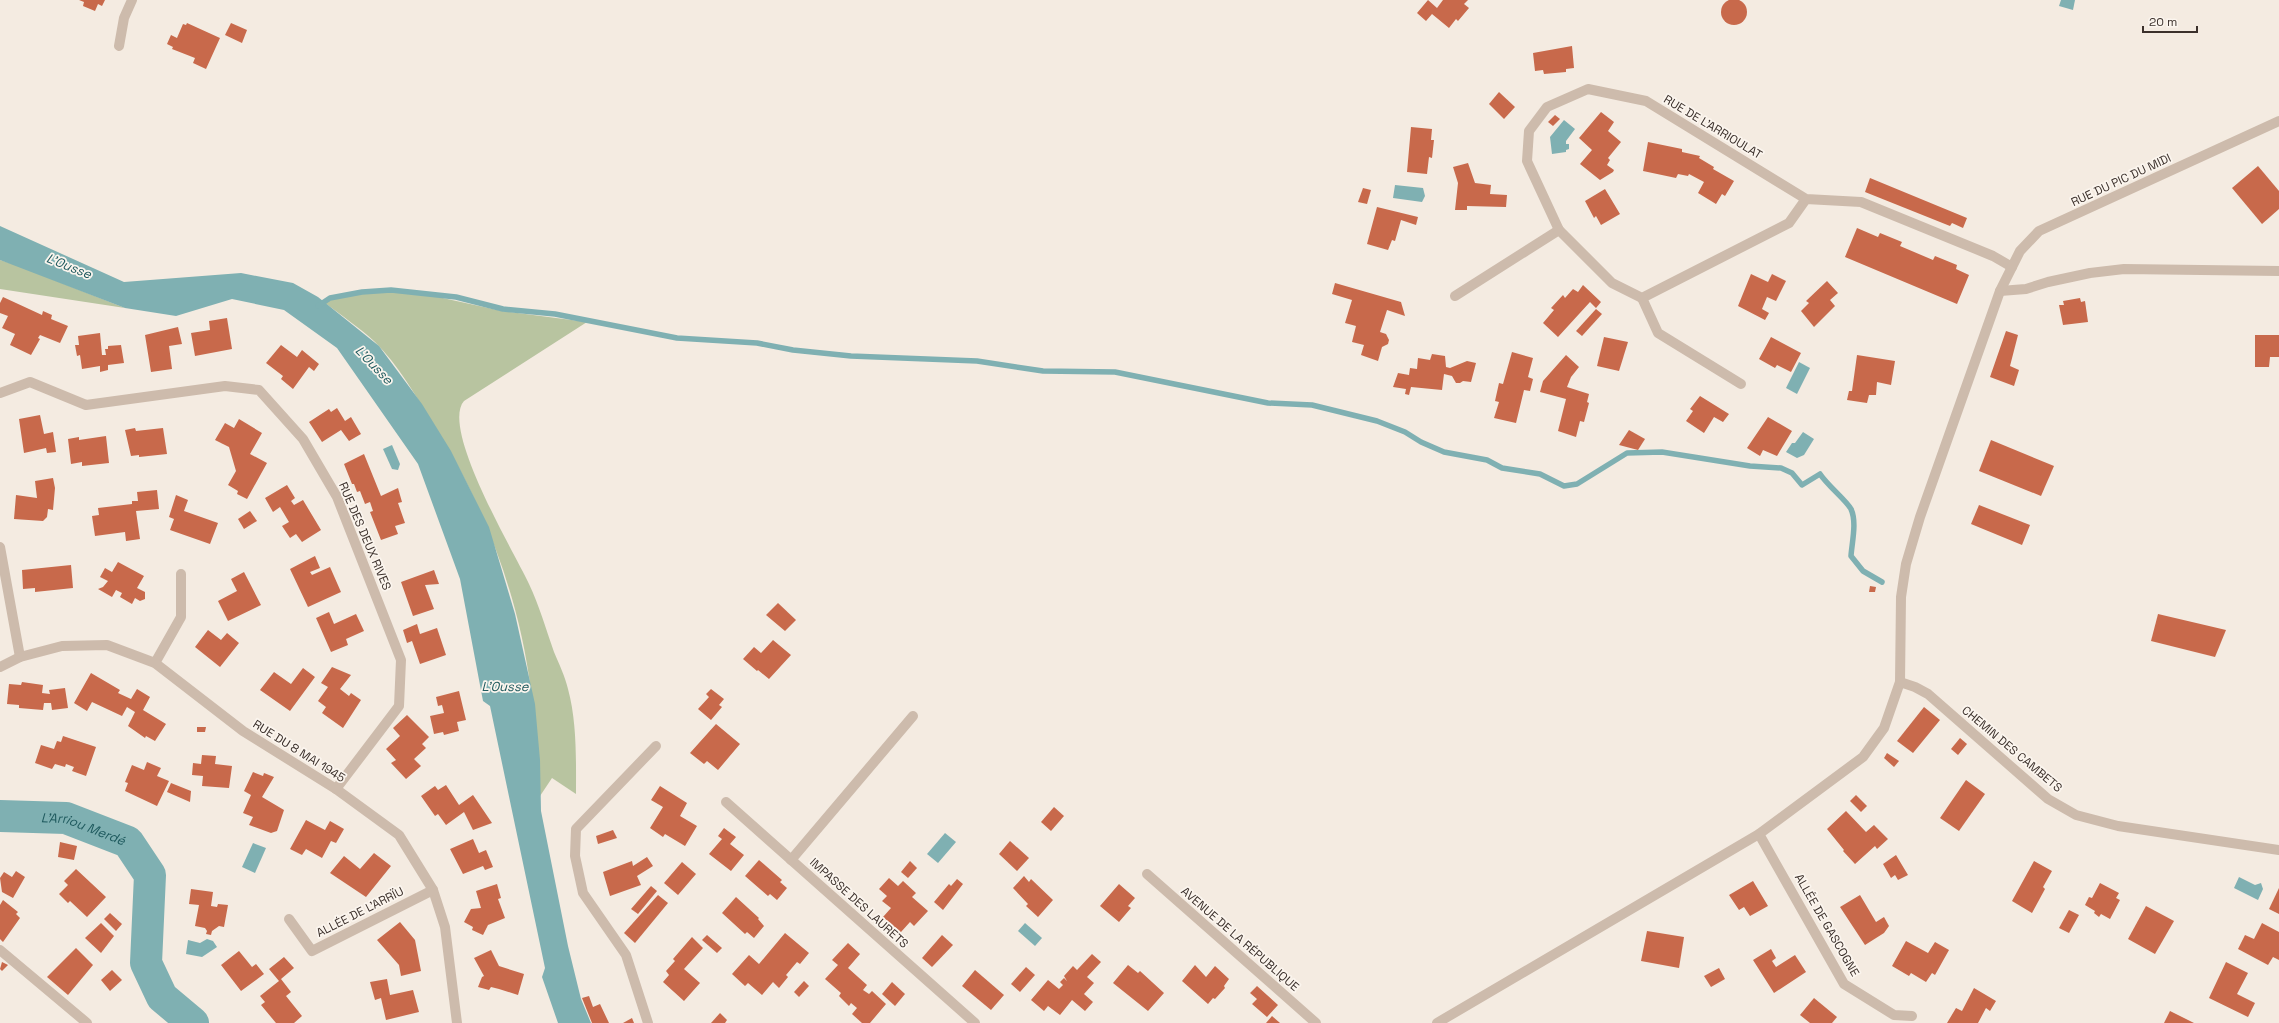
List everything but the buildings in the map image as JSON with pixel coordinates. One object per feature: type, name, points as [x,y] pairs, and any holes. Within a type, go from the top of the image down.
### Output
[{"type":"street","points":[[119,46],[124,18],[132,0]]},
{"type":"street","name":"RUE DE L'ARRIOULAT","points":[[1642,298],[1612,283],[1559,230],[1527,161],[1529,131],[1547,107],[1588,89],[1646,101],[1806,199]]},
{"type":"street","name":"RUE DU PIC DU MIDI","points":[[1437,1023],[1759,834],[1863,757],[1884,728],[1900,682],[1901,597],[1906,564],[1920,517],[2000,291],[2020,251],[2039,231],[2279,121]]},
{"type":"street","points":[[1741,384],[1658,333],[1642,298],[1789,223],[1806,199],[1861,202],[1993,256],[2012,267]]},
{"type":"street","points":[[1455,296],[1559,230]]},
{"type":"street","points":[[2000,291],[2026,289],[2048,282],[2090,273],[2124,269],[2279,271]]},
{"type":"street","name":"RUE DES DEUX RIVES","points":[[0,393],[30,382],[86,406],[225,386],[259,390],[303,439],[337,497],[401,660],[399,706],[336,789]]},
{"type":"street","points":[[0,547],[20,657]]},
{"type":"street","points":[[154,663],[181,617],[181,574]]},
{"type":"street","name":"RUE DU 8 MAI 1945","points":[[0,666],[20,657],[62,646],[106,644],[154,663],[243,731],[336,789],[399,835],[433,890],[445,927],[457,1023]]},
{"type":"street","name":"CHEMIN DES CAMBETS","points":[[1900,682],[1915,686],[1928,694],[2048,799],[2076,815],[2118,826],[2279,850]]},
{"type":"street","points":[[791,860],[913,716]]},
{"type":"street","points":[[648,1023],[626,955],[583,893],[575,856],[576,829],[656,746]]},
{"type":"street","name":"IMPASSE DES LAURETS","points":[[726,802],[975,1023]]},
{"type":"street","name":"ALLÉE DE GASCOGNE","points":[[1759,834],[1844,984],[1894,1015],[1912,1016]]},
{"type":"street","name":"AVENUE DE LA RÉPUBLIQUE","points":[[1147,874],[1316,1023]]},
{"type":"street","name":"ALLÉE DE L'ARRÏU","points":[[290,919],[312,951],[433,890]]},
{"type":"street","points":[[0,950],[87,1023]]},
{"type":"green space","points":[[0,260],[16,265],[125,308],[0,289]]},
{"type":"green space","points":[[388,292],[429,295],[502,311],[587,322],[464,401],[459,415],[462,436],[470,462],[482,491],[533,592],[567,684],[573,715],[576,755],[576,794],[552,778],[540,796],[533,704],[518,620],[497,552],[468,486],[433,423],[392,361],[375,342],[325,303],[346,296]]},
{"type":"water","points":[[2061,0],[2075,0],[2073,10],[2059,6]]},
{"type":"water","points":[[1564,120],[1575,129],[1566,141],[1566,144],[1569,144],[1569,149],[1566,150],[1566,152],[1552,154],[1550,137]]},
{"type":"water","points":[[1395,185],[1423,188],[1425,196],[1422,202],[1393,198]]},
{"type":"water","name":"L'Ousse","points":[[0,226],[124,282],[241,273],[293,283],[318,297],[379,346],[422,404],[451,451],[489,527],[515,614],[535,704],[540,760],[541,811],[568,946],[581,999],[591,1023],[558,1023],[542,977],[545,968],[490,706],[483,701],[460,579],[418,464],[337,348],[284,310],[232,299],[176,316],[125,308],[0,260]]},
{"type":"water","points":[[1799,362],[1810,368],[1797,394],[1786,388]]},
{"type":"water","points":[[1803,432],[1814,439],[1804,455],[1797,458],[1786,452],[1792,443],[1795,443]]},
{"type":"water","points":[[392,445],[400,464],[398,470],[392,469],[383,449]]},
{"type":"water","points":[[945,833],[956,842],[938,863],[927,854]]},
{"type":"water","points":[[253,843],[266,848],[255,873],[242,867]]},
{"type":"water","points":[[2239,877],[2255,885],[2261,883],[2263,889],[2258,900],[2234,888]]},
{"type":"water","points":[[1025,923],[1042,938],[1035,946],[1018,931]]},
{"type":"water","points":[[207,939],[213,941],[217,947],[202,957],[186,954],[188,940],[200,943]]},
{"type":"waterway","points":[[318,306],[330,298],[362,292],[391,290],[456,297],[503,309],[555,314],[677,338],[757,343],[793,350],[851,356],[977,361],[1043,371],[1115,372],[1268,403],[1312,405],[1377,421],[1405,432],[1421,442],[1444,452],[1487,460],[1502,468],[1540,474],[1564,486],[1577,484],[1627,453],[1662,452],[1750,466],[1781,468],[1792,473],[1802,485],[1820,474],[1845,501],[1853,514],[1854,526],[1851,556],[1863,571],[1882,582]]},
{"type":"waterway","name":"L'Arriou Merdé","points":[[0,816],[66,818],[128,842],[150,875],[146,963],[162,997],[193,1023]]}]
